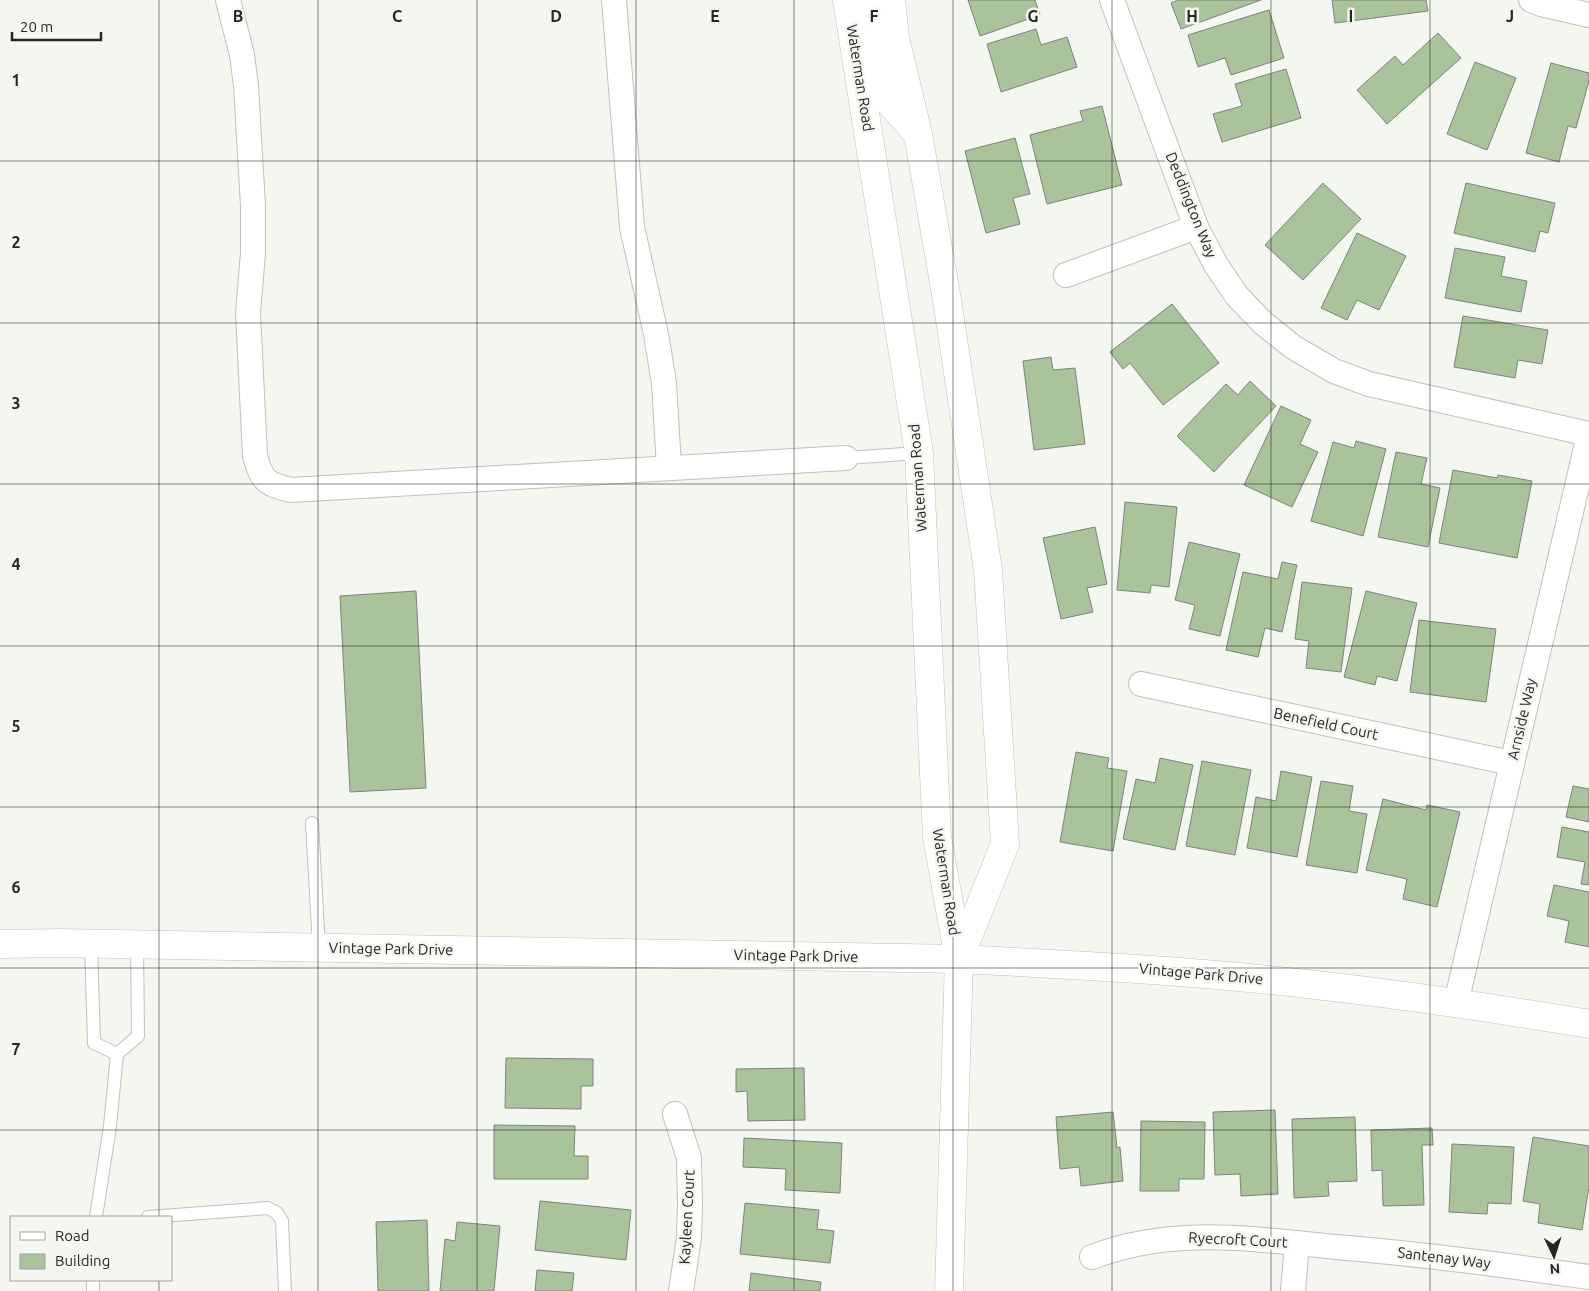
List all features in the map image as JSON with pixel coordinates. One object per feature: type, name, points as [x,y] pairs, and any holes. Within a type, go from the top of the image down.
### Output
[{"type":"street","points":[[228,0],[242,55],[246,86],[253,206],[253,253],[248,313],[255,456],[260,473],[272,485],[291,490],[846,458]]},
{"type":"street","points":[[614,0],[632,227],[656,334],[664,383],[670,467]]},
{"type":"street","name":"Waterman Road","points":[[847,0],[919,453],[936,836],[959,960],[950,1291]]},
{"type":"street","name":"Waterman Road","points":[[868,0],[885,97],[918,134]]},
{"type":"street","name":"Waterman Road","points":[[891,0],[895,38],[918,134],[947,300],[988,570],[1005,844],[959,960]]},
{"type":"street","name":"Deddington Way","points":[[1112,0],[1196,227],[1216,265],[1237,296],[1257,316],[1293,347],[1334,371],[1369,384],[1589,434]]},
{"type":"street","points":[[1531,0],[1540,4],[1589,15]]},
{"type":"street","points":[[1066,275],[1196,227]]},
{"type":"street","name":"Arnside Way","points":[[1456,1003],[1589,434]]},
{"type":"street","name":"Benefield Court","points":[[1141,684],[1511,763]]},
{"type":"street","name":"Vintage Park Drive","points":[[0,944],[319,947],[959,960],[1085,965],[1314,984],[1456,1003],[1589,1024]]},
{"type":"street","name":"Kayleen Court","points":[[675,1114],[690,1158],[689,1238],[681,1291]]},
{"type":"street","name":"Ryecroft Court","points":[[1092,1258],[1107,1252],[1155,1240],[1199,1236],[1297,1243]]},
{"type":"street","points":[[1293,1291],[1297,1243]]},
{"type":"street","name":"Santenay Way","points":[[1297,1243],[1416,1254],[1589,1277]]},
{"type":"lane","points":[[846,458],[919,453]]},
{"type":"lane","points":[[312,823],[319,947]]},
{"type":"lane","points":[[91,944],[94,1043],[117,1054]]},
{"type":"lane","points":[[96,1216],[110,1126],[117,1054],[138,1036],[137,944]]},
{"type":"lane","points":[[161,1216],[268,1208],[277,1213],[282,1221],[285,1291]]},
{"type":"building","points":[[968,0],[1035,0],[1040,15],[980,36]]},
{"type":"building","points":[[1178,0],[1261,0],[1181,29],[1171,3]]},
{"type":"building","points":[[1332,0],[1426,0],[1428,11],[1335,23]]},
{"type":"building","points":[[1269,10],[1284,58],[1231,75],[1225,58],[1198,67],[1188,35]]},
{"type":"building","points":[[1036,29],[1041,45],[1067,37],[1077,67],[1001,92],[987,44]]},
{"type":"building","points":[[1438,33],[1461,58],[1387,124],[1357,90],[1395,56],[1403,65]]},
{"type":"building","points":[[1475,62],[1516,78],[1487,150],[1447,134]]},
{"type":"building","points":[[1551,63],[1589,73],[1589,81],[1576,128],[1568,126],[1559,162],[1526,153]]},
{"type":"building","points":[[1286,69],[1301,118],[1222,142],[1213,114],[1242,106],[1235,84]]},
{"type":"building","points":[[1102,106],[1122,185],[1047,204],[1030,135],[1083,121],[1080,111]]},
{"type":"building","points":[[1015,138],[1030,194],[1013,198],[1020,224],[986,233],[965,151]]},
{"type":"building","points":[[1323,183],[1361,219],[1303,280],[1265,245]]},
{"type":"building","points":[[1466,183],[1555,203],[1548,233],[1540,231],[1535,252],[1454,233]]},
{"type":"building","points":[[1357,233],[1406,256],[1379,310],[1357,300],[1347,320],[1321,308]]},
{"type":"building","points":[[1455,248],[1505,257],[1501,276],[1527,281],[1521,312],[1445,298]]},
{"type":"building","points":[[1172,304],[1219,363],[1163,405],[1130,363],[1123,369],[1110,352]]},
{"type":"building","points":[[1463,316],[1548,330],[1542,364],[1518,360],[1515,378],[1454,367]]},
{"type":"building","points":[[1051,357],[1053,370],[1075,368],[1085,444],[1034,450],[1023,361]]},
{"type":"building","points":[[1250,381],[1276,406],[1214,472],[1177,436],[1226,384],[1238,395]]},
{"type":"building","points":[[1281,406],[1311,420],[1300,444],[1318,452],[1292,507],[1244,485]]},
{"type":"building","points":[[1356,441],[1386,449],[1363,536],[1311,521],[1333,442],[1354,448]]},
{"type":"building","points":[[1396,452],[1427,458],[1421,484],[1440,488],[1428,547],[1378,537]]},
{"type":"building","points":[[1453,470],[1497,478],[1498,475],[1532,481],[1517,558],[1439,543]]},
{"type":"building","points":[[1125,502],[1177,507],[1169,587],[1151,585],[1150,593],[1117,590]]},
{"type":"building","points":[[1095,527],[1107,584],[1087,588],[1093,612],[1061,619],[1043,538]]},
{"type":"building","points":[[1189,542],[1240,554],[1220,636],[1189,629],[1195,605],[1175,600]]},
{"type":"building","points":[[1282,562],[1297,565],[1282,632],[1265,628],[1258,657],[1226,650],[1243,572],[1278,579]]},
{"type":"building","points":[[1302,582],[1352,588],[1341,672],[1306,668],[1309,641],[1295,639]]},
{"type":"building","points":[[416,591],[426,788],[350,792],[340,596]]},
{"type":"building","points":[[1366,591],[1417,603],[1397,681],[1377,676],[1375,685],[1344,677]]},
{"type":"building","points":[[1419,620],[1496,629],[1486,702],[1410,692]]},
{"type":"building","points":[[1076,752],[1109,758],[1107,768],[1127,771],[1113,851],[1060,842]]},
{"type":"building","points":[[1160,758],[1193,765],[1175,850],[1123,839],[1136,779],[1155,783]]},
{"type":"building","points":[[1202,761],[1251,770],[1235,855],[1186,846]]},
{"type":"building","points":[[1281,771],[1312,777],[1297,857],[1247,848],[1256,797],[1276,801]]},
{"type":"building","points":[[1321,781],[1353,786],[1349,811],[1367,814],[1357,873],[1306,865]]},
{"type":"building","points":[[1573,786],[1589,789],[1589,822],[1566,817]]},
{"type":"building","points":[[1383,799],[1426,810],[1427,805],[1460,812],[1437,907],[1403,899],[1407,879],[1366,870]]},
{"type":"building","points":[[1562,827],[1589,832],[1589,885],[1581,884],[1585,862],[1557,857]]},
{"type":"building","points":[[1554,885],[1589,892],[1589,947],[1565,942],[1569,921],[1547,916]]},
{"type":"building","points":[[506,1058],[593,1059],[593,1086],[581,1086],[581,1109],[505,1108]]},
{"type":"building","points":[[804,1068],[805,1120],[748,1121],[747,1091],[736,1092],[736,1069]]},
{"type":"building","points":[[1275,1110],[1278,1194],[1241,1196],[1240,1174],[1215,1175],[1213,1112]]},
{"type":"building","points":[[1113,1112],[1117,1148],[1120,1147],[1123,1181],[1081,1186],[1079,1167],[1060,1169],[1056,1117]]},
{"type":"building","points":[[1355,1117],[1357,1181],[1328,1182],[1329,1196],[1294,1198],[1292,1119]]},
{"type":"building","points":[[1141,1121],[1205,1122],[1204,1179],[1179,1179],[1179,1191],[1140,1191]]},
{"type":"building","points":[[494,1125],[575,1126],[574,1156],[588,1156],[588,1179],[494,1179]]},
{"type":"building","points":[[1432,1128],[1433,1145],[1422,1145],[1424,1205],[1383,1206],[1382,1170],[1372,1171],[1371,1130]]},
{"type":"building","points":[[1533,1137],[1589,1146],[1589,1187],[1582,1230],[1538,1223],[1540,1204],[1523,1201]]},
{"type":"building","points":[[744,1138],[842,1143],[840,1193],[785,1190],[786,1169],[743,1167]]},
{"type":"building","points":[[1452,1144],[1514,1147],[1511,1204],[1488,1203],[1487,1214],[1449,1212]]},
{"type":"building","points":[[540,1201],[631,1210],[626,1260],[535,1250]]},
{"type":"building","points":[[745,1203],[819,1210],[817,1229],[834,1231],[830,1263],[740,1254]]},
{"type":"building","points":[[427,1220],[429,1291],[378,1291],[376,1222]]},
{"type":"building","points":[[457,1222],[500,1226],[494,1291],[440,1291],[445,1239],[455,1241]]},
{"type":"building","points":[[537,1270],[574,1273],[572,1291],[535,1291]]},
{"type":"building","points":[[751,1273],[821,1282],[820,1291],[749,1291]]}]
